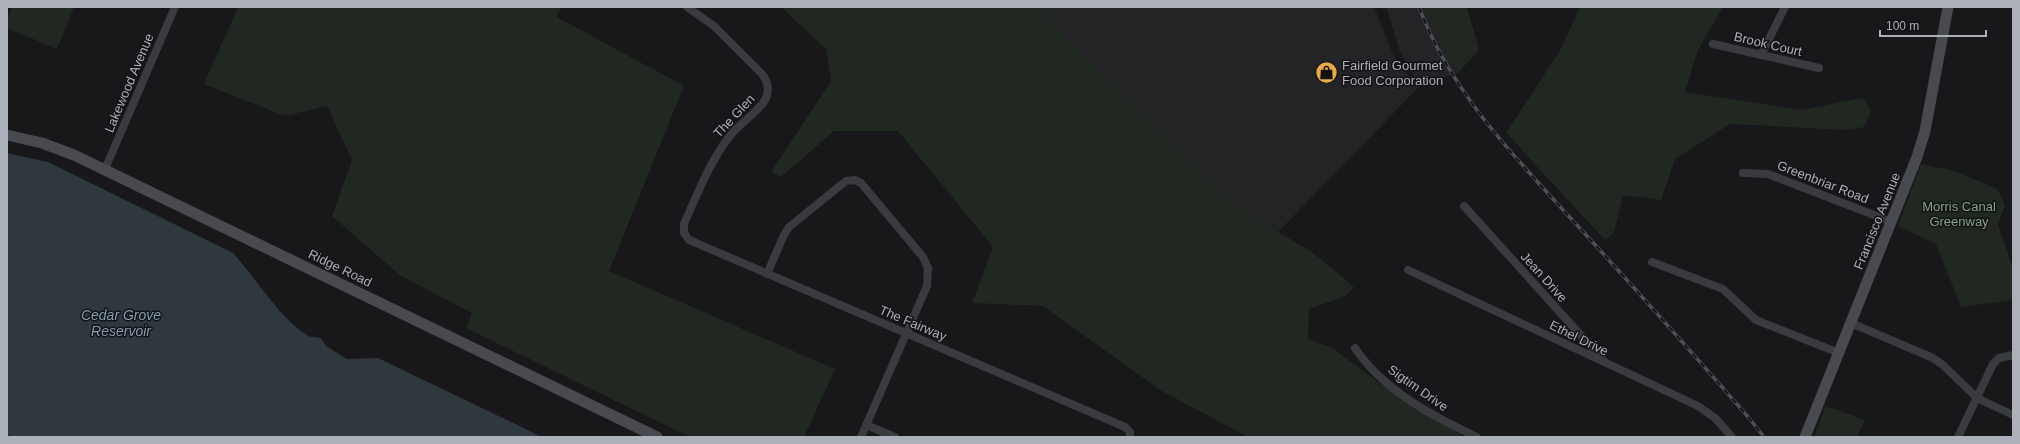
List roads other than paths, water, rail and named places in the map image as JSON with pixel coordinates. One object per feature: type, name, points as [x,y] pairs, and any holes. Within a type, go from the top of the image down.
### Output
[{"type":"main road","name":"Francisco Avenue","points":[[1805,437],[1917,157],[1925,131],[1948,7]]},
{"type":"main road","name":"Ridge Road","points":[[7,135],[53,146],[105,169],[657,437]]},
{"type":"street","name":"Lakewood Avenue","points":[[105,169],[175,7]]},
{"type":"street","name":"The Glen","points":[[687,7],[714,26],[762,74],[768,86],[767,95],[763,103],[730,135],[710,167],[683,227],[686,237],[692,241]]},
{"type":"street","points":[[1761,55],[1785,7]]},
{"type":"street","name":"Brook Court","points":[[1713,44],[1819,68]]},
{"type":"street","name":"Greenbriar Road","points":[[1743,173],[1768,174],[1892,222]]},
{"type":"street","points":[[767,274],[784,235],[793,223],[846,181],[855,180],[864,186],[920,252],[928,268],[927,286],[861,437]]},
{"type":"street","name":"Jean Drive","points":[[1464,206],[1607,365]]},
{"type":"street","name":"The Fairway","points":[[692,241],[1125,427],[1130,432],[1130,437]]},
{"type":"street","points":[[1652,262],[1723,289],[1756,320],[1839,353]]},
{"type":"street","name":"Ethel Drive","points":[[1408,270],[1607,365],[1698,406],[1715,418],[1732,437]]},
{"type":"street","points":[[1851,323],[1933,358],[1943,365],[1977,398],[2013,415]]},
{"type":"street","name":"Sigtim Drive","points":[[1355,348],[1365,363],[1404,396],[1440,419],[1477,437]]},
{"type":"street","points":[[1958,437],[1993,364],[1999,358],[2013,355]]},
{"type":"street","points":[[866,425],[895,437]]},
{"type":"water","name":"Cedar Grove Reservoir","points":[[7,153],[48,162],[233,253],[287,319],[309,336],[321,338],[326,346],[347,359],[378,358],[542,437],[16,437],[7,435]]},
{"type":"railway","points":[[1419,7],[1433,40],[1450,71],[1491,128],[1514,156],[1627,280],[1749,418],[1764,437]]},
{"type":"place","name":"Fairfield Gourmet Food Corporation","points":[[1326,72]]},
{"type":"park label","name":"Morris Canal Greenway","points":[[1959,214]]}]
